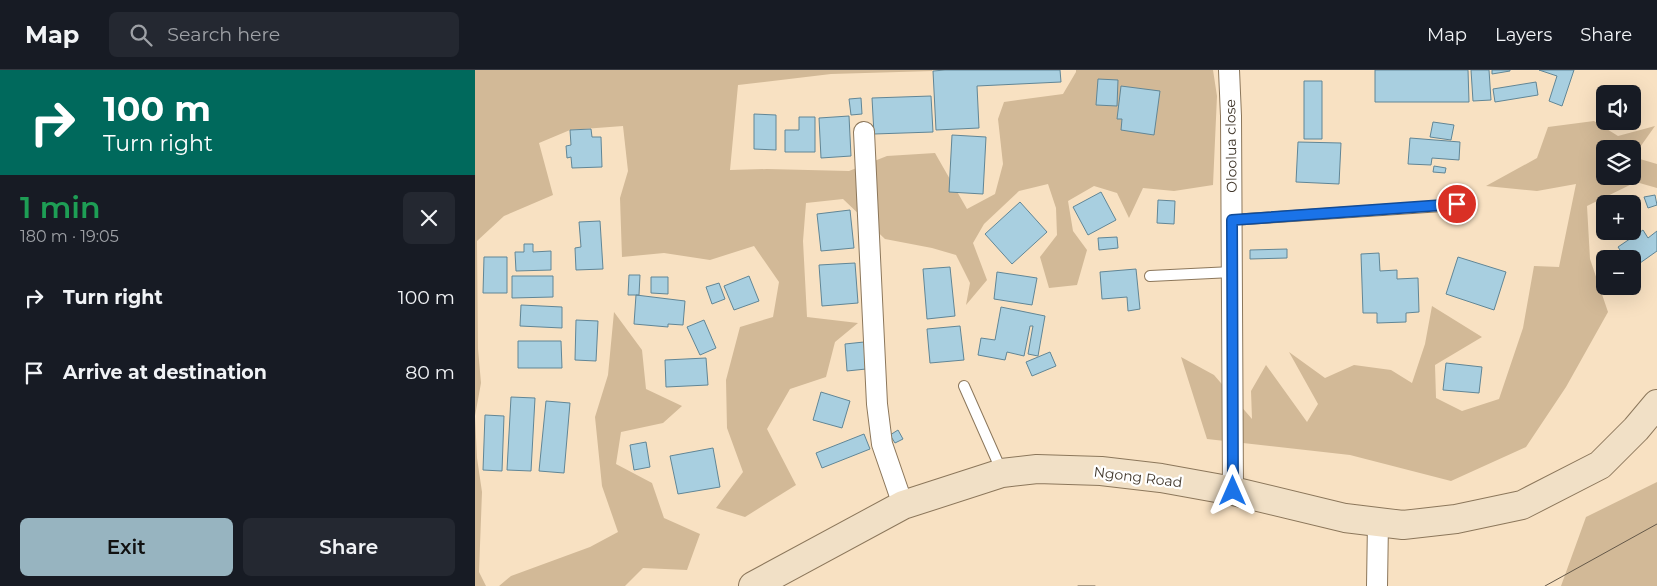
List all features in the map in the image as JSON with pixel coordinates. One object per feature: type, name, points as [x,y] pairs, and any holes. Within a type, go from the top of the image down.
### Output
[{"type":"main road","name":"Ngong Road","points":[[753,586],[903,505],[1002,473],[1037,469],[1101,471],[1161,478],[1233,491],[1345,518],[1403,525],[1456,519],[1521,505],[1600,465],[1636,429],[1657,404]]},
{"type":"street","name":"Oloolua close","points":[[1229,70],[1232,220],[1233,491]]},
{"type":"street","points":[[863,132],[877,404],[882,444],[903,505]]},
{"type":"street","points":[[1377,586],[1378,522]]},
{"type":"lane","points":[[1232,220],[1457,204]]},
{"type":"lane","points":[[1150,276],[1232,272]]},
{"type":"lane","points":[[965,386],[1002,473]]},
{"type":"shaded area","points":[[475,70],[932,70],[831,74],[738,85],[730,170],[849,171],[887,156],[935,153],[967,209],[995,194],[1003,164],[998,119],[1004,102],[1063,94],[1076,70],[1213,70],[1217,96],[1213,185],[1174,191],[1143,188],[1129,218],[1117,193],[1094,186],[1068,201],[1073,231],[1087,250],[1077,285],[1049,288],[1040,257],[1057,235],[1056,208],[1048,184],[1019,191],[984,224],[973,243],[987,280],[966,305],[970,283],[956,255],[932,248],[885,239],[843,199],[806,203],[803,241],[807,317],[858,323],[835,342],[826,377],[790,389],[767,429],[796,485],[745,517],[716,508],[743,472],[727,428],[726,380],[740,327],[773,317],[779,282],[754,246],[710,260],[664,253],[622,257],[620,198],[628,171],[623,126],[570,130],[539,143],[553,195],[504,216],[477,241],[478,349],[481,383],[475,416]]},
{"type":"shaded area","points":[[1594,121],[1596,122],[1596,130],[1608,130],[1618,136],[1655,126],[1641,146],[1641,140],[1596,140],[1596,185],[1630,185],[1609,195],[1596,195],[1596,202],[1587,206],[1590,259],[1596,277],[1596,295],[1602,295],[1608,312],[1566,387],[1526,447],[1451,481],[1350,455],[1207,439],[1181,357],[1214,375],[1252,419],[1251,391],[1266,365],[1307,422],[1318,404],[1289,352],[1325,378],[1354,365],[1391,370],[1412,383],[1425,344],[1432,306],[1482,337],[1435,365],[1436,398],[1462,411],[1499,399],[1523,328],[1534,266],[1559,267],[1576,184],[1537,191],[1486,186],[1537,158],[1548,127]]},
{"type":"shaded area","points":[[1641,159],[1657,164],[1657,188],[1641,183]]},
{"type":"shaded area","points":[[614,312],[642,350],[646,389],[682,406],[663,423],[621,432],[616,464],[652,483],[664,518],[700,534],[687,570],[643,568],[625,586],[499,586],[511,576],[590,547],[618,532],[602,486],[595,417],[608,375]]},
{"type":"shaded area","points":[[475,416],[477,458],[482,492],[479,572],[486,586],[475,586]]},
{"type":"shaded area","points":[[1657,482],[1657,586],[1561,586],[1586,517]]},
{"type":"building","points":[[1060,70],[1061,82],[977,86],[979,128],[936,130],[933,71]]},
{"type":"building","points":[[1375,70],[1468,70],[1469,102],[1375,102]]},
{"type":"building","points":[[1471,70],[1489,70],[1491,100],[1473,101]]},
{"type":"building","points":[[1492,70],[1510,70],[1510,71],[1492,74]]},
{"type":"building","points":[[1539,70],[1574,70],[1562,106],[1549,101],[1557,76]]},
{"type":"building","points":[[1098,79],[1118,80],[1117,106],[1096,105]]},
{"type":"building","points":[[1304,81],[1322,81],[1322,139],[1304,139]]},
{"type":"building","points":[[1536,82],[1538,95],[1495,102],[1493,89]]},
{"type":"building","points":[[1121,86],[1160,91],[1154,135],[1121,130],[1122,119],[1117,119]]},
{"type":"building","points":[[931,96],[933,132],[874,134],[872,98]]},
{"type":"building","points":[[861,98],[862,114],[851,115],[849,99]]},
{"type":"building","points":[[754,114],[776,115],[776,150],[754,149]]},
{"type":"building","points":[[849,116],[851,156],[821,158],[819,118]]},
{"type":"building","points":[[799,117],[815,117],[815,152],[785,152],[785,130],[799,130]]},
{"type":"building","points":[[1433,122],[1454,125],[1451,140],[1430,137]]},
{"type":"building","points":[[591,129],[592,137],[601,137],[602,167],[572,168],[571,157],[567,158],[566,146],[571,145],[570,130]]},
{"type":"building","points":[[952,135],[986,137],[983,194],[949,192]]},
{"type":"building","points":[[1410,138],[1460,142],[1459,160],[1432,158],[1431,165],[1408,164]]},
{"type":"building","points":[[1298,142],[1341,143],[1339,184],[1296,182]]},
{"type":"building","points":[[1434,166],[1446,168],[1445,173],[1433,172]]},
{"type":"building","points":[[1101,192],[1116,220],[1088,235],[1073,207]]},
{"type":"building","points":[[1655,195],[1657,205],[1648,208],[1644,197]]},
{"type":"building","points":[[1158,200],[1175,201],[1174,224],[1157,223]]},
{"type":"building","points":[[1020,202],[1047,232],[1012,264],[985,234]]},
{"type":"building","points":[[850,210],[854,248],[821,251],[817,214]]},
{"type":"building","points":[[600,221],[603,269],[576,270],[575,248],[581,247],[579,222]]},
{"type":"building","points":[[1643,230],[1648,238],[1657,231],[1657,251],[1641,262],[1641,250],[1620,250],[1618,247],[1628,240],[1641,240],[1641,231]]},
{"type":"building","points":[[1117,237],[1118,248],[1099,250],[1098,238]]},
{"type":"building","points":[[524,244],[533,244],[533,252],[551,251],[551,270],[516,271],[515,252],[524,252]]},
{"type":"building","points":[[1287,249],[1287,258],[1250,259],[1250,250]]},
{"type":"building","points":[[1379,253],[1380,271],[1397,270],[1397,279],[1418,278],[1419,312],[1406,313],[1406,322],[1377,323],[1377,313],[1363,313],[1361,254]]},
{"type":"building","points":[[484,257],[507,257],[507,293],[483,293]]},
{"type":"building","points":[[1458,257],[1506,272],[1494,310],[1446,294]]},
{"type":"building","points":[[855,263],[858,303],[822,306],[819,265]]},
{"type":"building","points":[[950,267],[955,316],[927,319],[923,269]]},
{"type":"building","points":[[1136,269],[1140,309],[1128,311],[1127,297],[1102,299],[1100,272]]},
{"type":"building","points":[[997,272],[1037,278],[1032,305],[994,299]]},
{"type":"building","points":[[629,275],[640,275],[639,295],[628,295]]},
{"type":"building","points":[[512,276],[553,276],[553,297],[512,298]]},
{"type":"building","points":[[749,276],[759,301],[734,310],[724,286]]},
{"type":"building","points":[[651,277],[668,277],[668,294],[651,293]]},
{"type":"building","points":[[719,283],[725,299],[712,304],[706,287]]},
{"type":"building","points":[[636,295],[685,301],[683,325],[668,324],[668,327],[634,324]]},
{"type":"building","points":[[521,305],[562,307],[562,328],[520,326]]},
{"type":"building","points":[[1001,307],[1045,316],[1038,356],[1028,354],[1033,326],[1030,326],[1024,356],[1007,352],[1005,360],[978,355],[981,338],[995,340]]},
{"type":"building","points":[[576,320],[598,321],[596,361],[575,360]]},
{"type":"building","points":[[704,320],[716,348],[700,355],[687,327]]},
{"type":"building","points":[[960,326],[964,360],[930,363],[927,329]]},
{"type":"building","points":[[518,341],[561,341],[562,368],[518,368]]},
{"type":"building","points":[[864,342],[866,369],[847,371],[845,344]]},
{"type":"building","points":[[1050,352],[1056,366],[1032,376],[1026,362]]},
{"type":"building","points":[[706,358],[708,385],[666,387],[665,360]]},
{"type":"building","points":[[1446,363],[1482,367],[1479,393],[1443,390]]},
{"type":"building","points":[[821,392],[850,401],[842,428],[813,420]]},
{"type":"building","points":[[511,397],[535,398],[531,471],[507,470]]},
{"type":"building","points":[[546,401],[570,403],[564,473],[539,471]]},
{"type":"building","points":[[485,415],[504,416],[502,471],[483,470]]},
{"type":"building","points":[[898,430],[903,439],[895,443],[890,435]]},
{"type":"building","points":[[864,434],[870,449],[822,468],[816,453]]},
{"type":"building","points":[[646,442],[650,467],[634,470],[630,445]]},
{"type":"building","points":[[713,448],[720,487],[678,494],[670,456]]},
{"type":"tram line","points":[[1545,586],[1657,524]]},
{"type":"tram line","points":[[1078,586],[1095,586]]},
{"type":"route","points":[[1233,491],[1232,220],[1457,204]]}]
